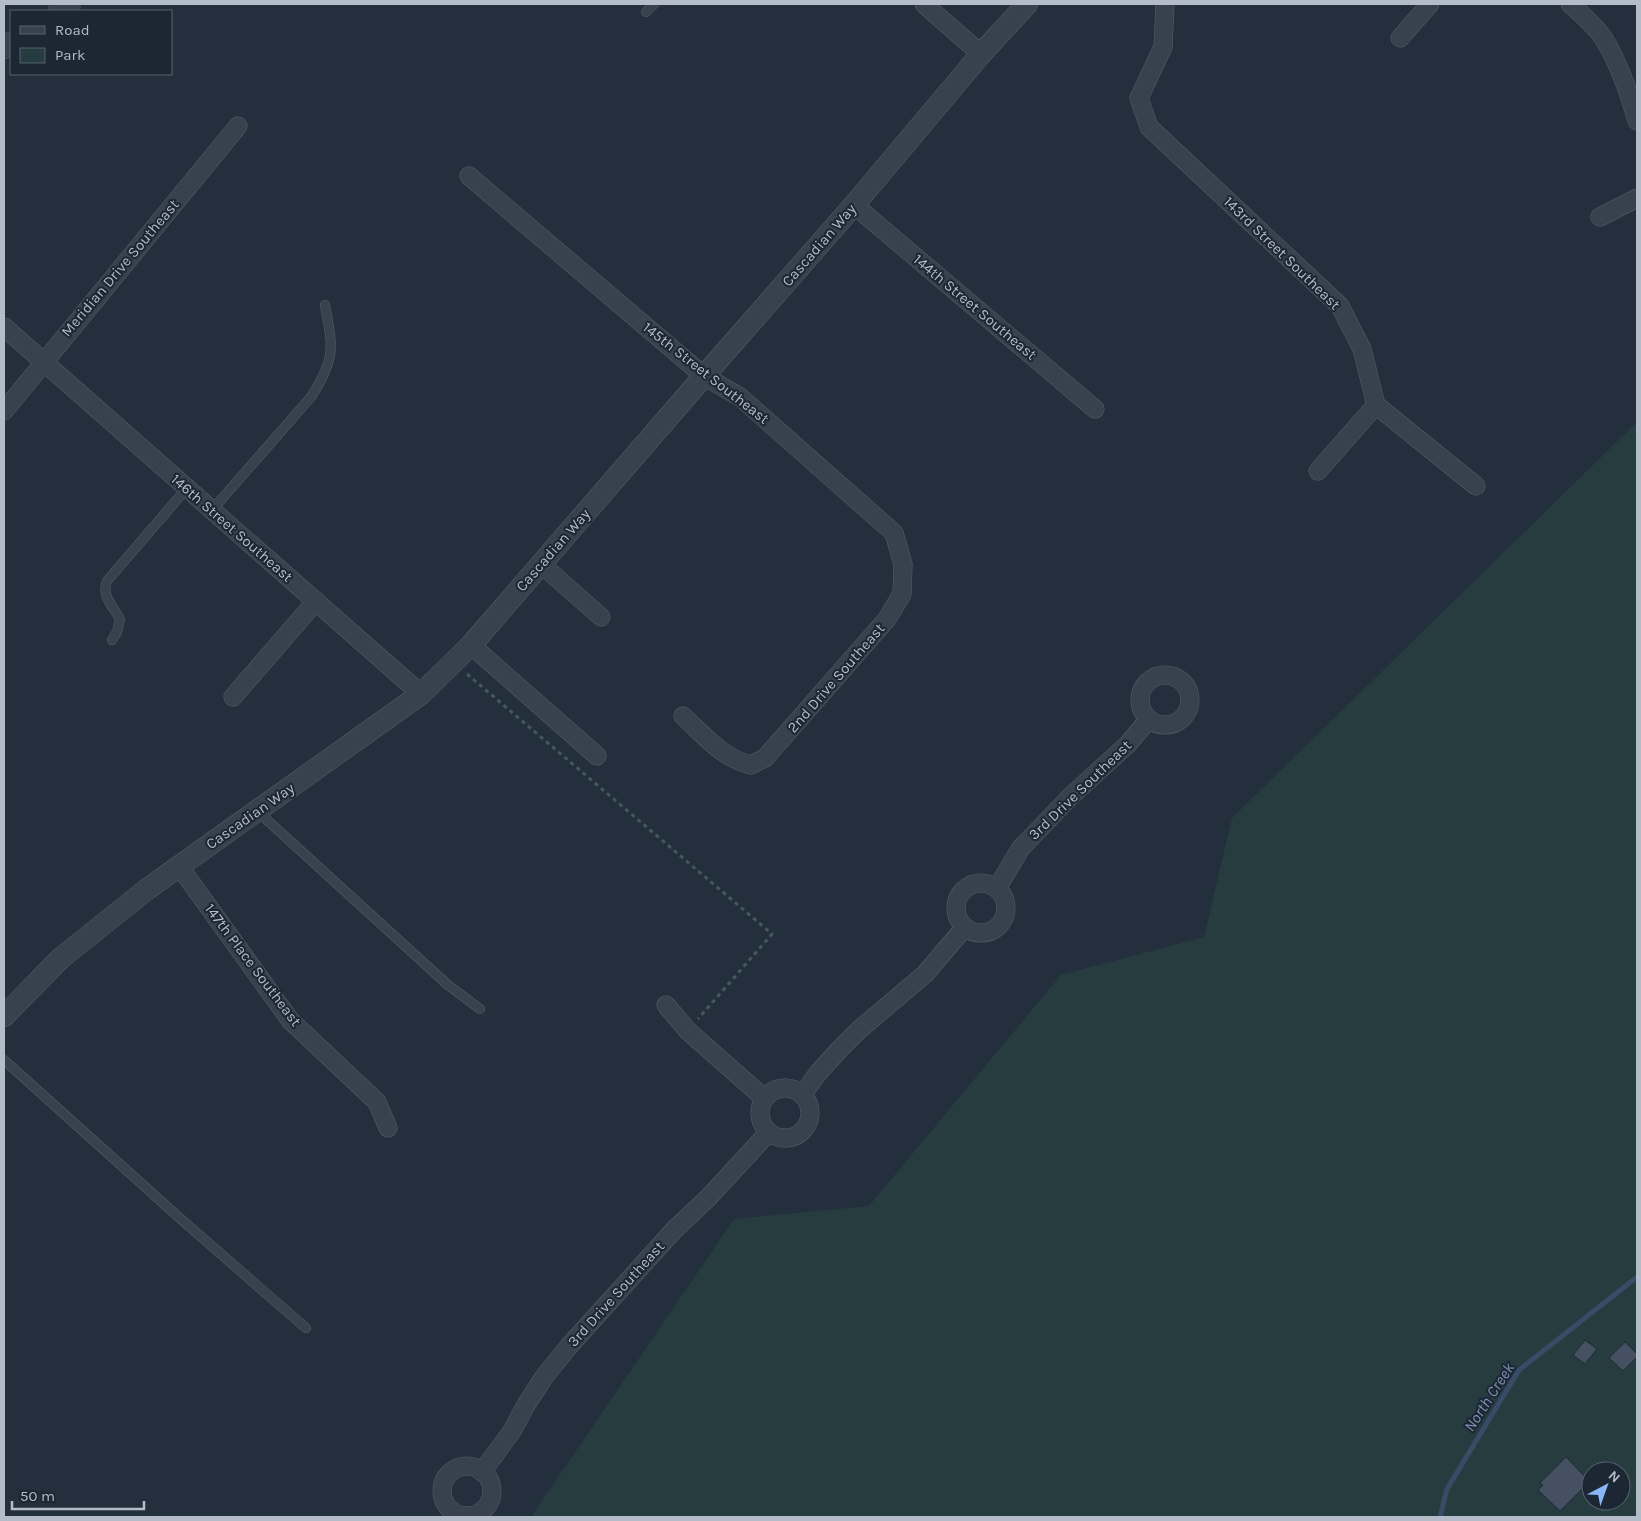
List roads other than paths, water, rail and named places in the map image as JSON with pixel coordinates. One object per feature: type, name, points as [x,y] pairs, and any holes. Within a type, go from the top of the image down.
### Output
[{"type":"street","points":[[924,4],[981,54]]},
{"type":"street","name":"Cascadian Way","points":[[4,1016],[62,958],[146,890],[421,694],[454,662],[542,564],[854,205],[981,54],[1027,4]]},
{"type":"street","name":"143rd Street Southeast","points":[[1165,4],[1163,47],[1139,98],[1149,127],[1340,306],[1362,349],[1376,406]]},
{"type":"street","points":[[1400,38],[1430,4]]},
{"type":"street","points":[[1570,4],[1583,14],[1607,43],[1634,101],[1637,121]]},
{"type":"street","name":"Meridian Drive Southeast","points":[[4,411],[238,126]]},
{"type":"street","name":"145th Street Southeast","points":[[470,176],[704,376],[740,397],[894,533],[903,564]]},
{"type":"street","points":[[1600,217],[1637,198]]},
{"type":"street","name":"144th Street Southeast","points":[[854,205],[1095,409]]},
{"type":"street","name":"146th Street Southeast","points":[[4,327],[421,694]]},
{"type":"street","points":[[1318,471],[1376,406],[1476,486]]},
{"type":"street","points":[[542,564],[601,617]]},
{"type":"street","name":"2nd Drive Southeast","points":[[683,716],[724,753],[737,761],[751,765],[765,758],[887,619],[902,594],[903,564]]},
{"type":"street","points":[[233,697],[316,601]]},
{"type":"street","points":[[471,645],[597,756]]},
{"type":"street","name":"3rd Drive Southeast","points":[[997,888],[1021,848],[1071,796],[1127,745],[1149,719]]},
{"type":"street","name":"147th Place Southeast","points":[[179,866],[290,1020],[377,1102],[388,1128]]},
{"type":"street","points":[[983,883],[997,888],[1006,904],[1003,920],[997,927],[981,933],[965,927],[957,914],[958,898],[962,892],[975,884],[983,883]]},
{"type":"street","points":[[803,1094],[818,1073],[839,1050],[924,974],[965,927]]},
{"type":"street","points":[[666,1005],[688,1031],[764,1098]]},
{"type":"street","points":[[787,1088],[803,1094],[810,1110],[810,1118],[801,1132],[785,1138],[777,1136],[764,1127],[760,1112],[764,1098],[771,1092],[787,1088]]},
{"type":"street","name":"3rd Drive Southeast","points":[[482,1472],[512,1431],[544,1378],[570,1345],[675,1229],[708,1198],[770,1132]]},
{"type":"street","points":[[466,1467],[475,1468],[482,1472],[488,1477],[492,1493],[486,1508],[480,1513],[464,1516],[446,1513],[442,1495],[443,1486],[451,1472],[458,1468],[466,1467]]},
{"type":"lane","points":[[646,12],[654,4]]},
{"type":"lane","points":[[212,510],[311,397],[322,379],[330,359],[332,341],[325,305]]},
{"type":"lane","points":[[112,640],[117,632],[120,619],[108,602],[104,588],[107,581],[187,488]]},
{"type":"lane","points":[[257,811],[448,985],[480,1009]]},
{"type":"lane","points":[[4,1060],[183,1221],[306,1328]]},
{"type":"waterway","name":"North Creek","points":[[1440,1517],[1447,1489],[1519,1370],[1637,1277]]}]
